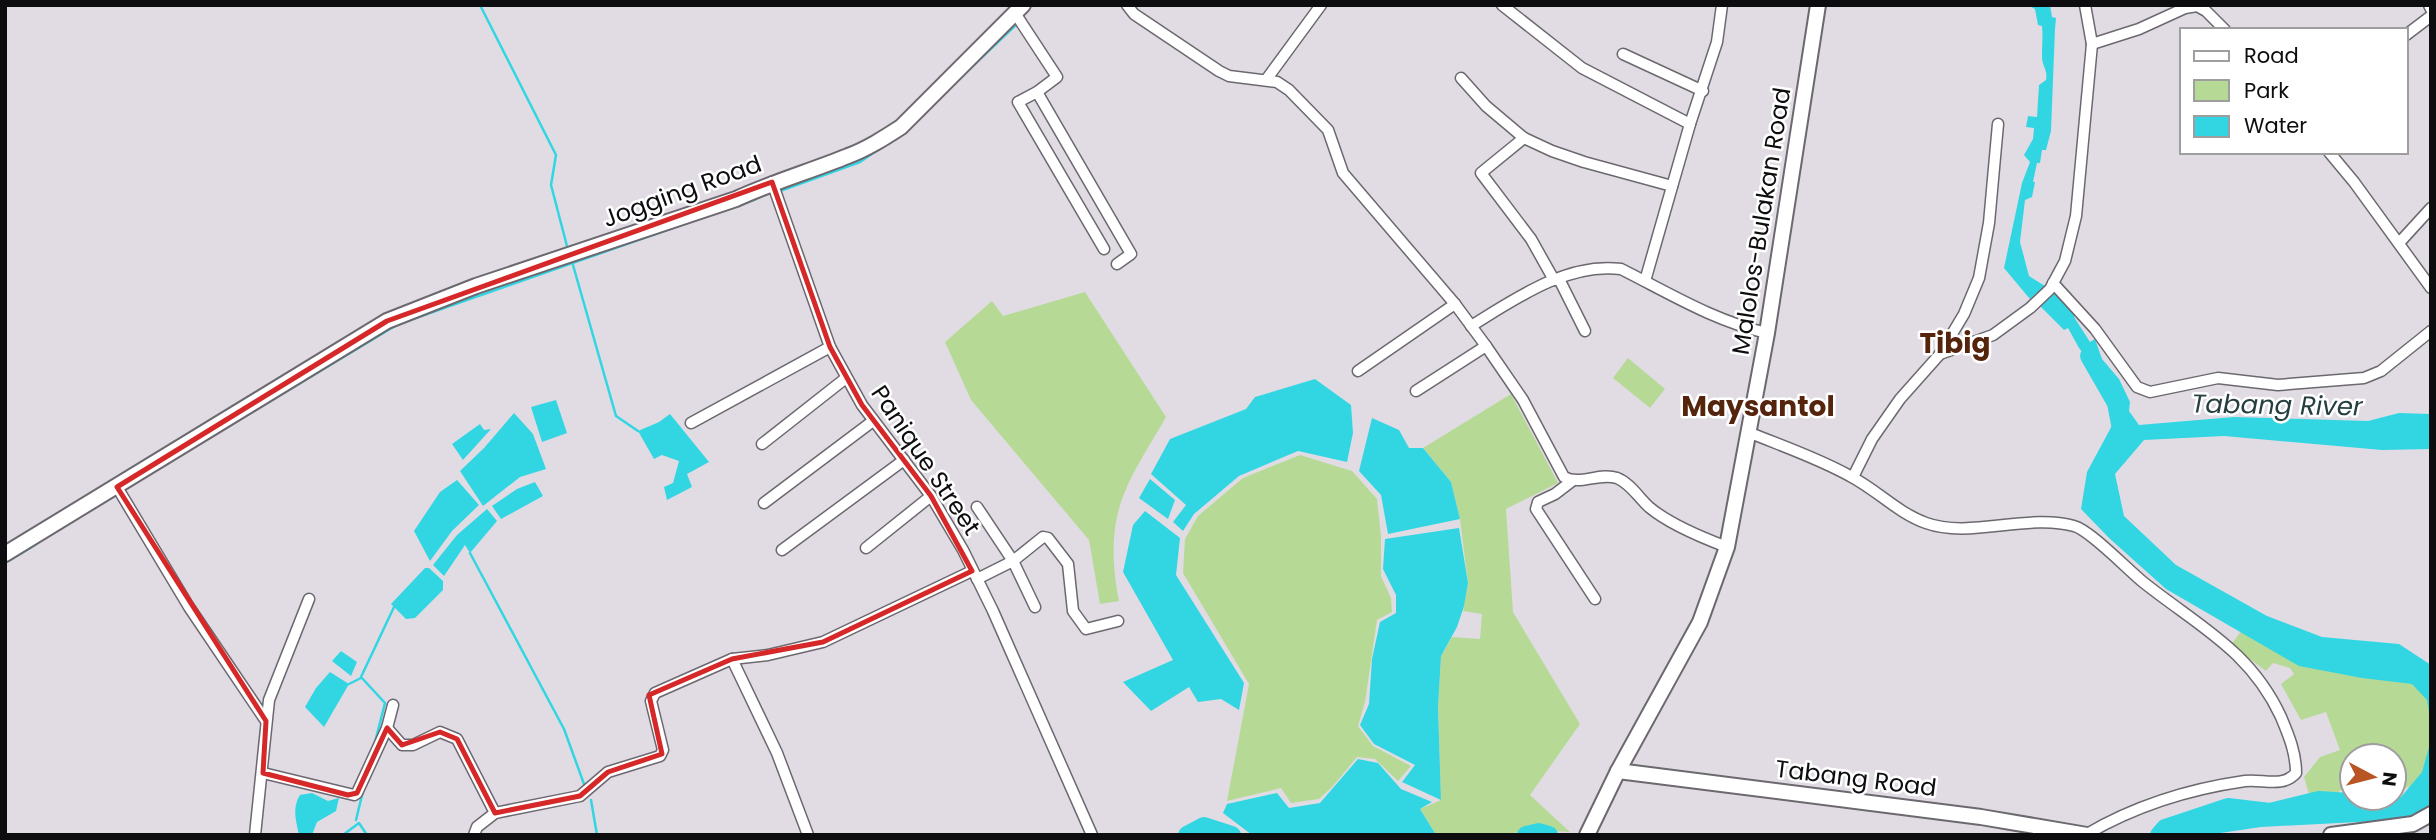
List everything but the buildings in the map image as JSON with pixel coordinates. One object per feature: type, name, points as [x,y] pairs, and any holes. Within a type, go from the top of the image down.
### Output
[{"type":"main road","name":"Malolos-Bulakan Road","points":[[1588,833],[1618,771],[1700,622],[1727,547],[1767,333],[1818,5]]},
{"type":"main road","name":"Jogging Road","points":[[5,554],[387,321],[476,286],[736,199],[772,182],[850,155],[901,127],[1019,9]]},
{"type":"main road","name":"Tabang Road","points":[[1618,771],[1981,817],[2087,835]]},
{"type":"main road","points":[[2331,835],[2413,824],[2431,814]]},
{"type":"street","points":[[1127,5],[1134,14],[1228,76],[1277,82],[1289,90],[1328,130],[1343,173],[1455,304],[1523,400],[1564,477],[1572,481]]},
{"type":"street","points":[[1266,80],[1321,5]]},
{"type":"street","points":[[1502,5],[1582,68],[1690,124]]},
{"type":"street","points":[[1645,281],[1690,124],[1717,42],[1722,5]]},
{"type":"street","points":[[1940,354],[1993,335],[2030,308],[2051,286],[2065,261],[2076,216],[2092,44],[2085,5]]},
{"type":"street","points":[[2092,44],[2139,29],[2185,8],[2197,6],[2223,28]]},
{"type":"street","points":[[1019,9],[1057,77],[1018,103],[1104,249]]},
{"type":"street","points":[[2408,33],[2431,16]]},
{"type":"street","points":[[1623,54],[1703,90]]},
{"type":"street","points":[[1461,78],[1486,106],[1524,138],[1584,162],[1672,186]]},
{"type":"street","points":[[1037,92],[1131,254],[1118,264]]},
{"type":"street","points":[[1853,477],[1872,439],[1900,399],[1940,354],[1964,314],[1979,278],[1989,223],[1998,124]]},
{"type":"street","points":[[1524,138],[1481,173],[1531,239],[1557,279],[1585,331]]},
{"type":"street","points":[[2331,154],[2431,288]]},
{"type":"street","name":"Panique Street","points":[[772,182],[830,347],[873,421],[931,496],[963,550],[1058,754],[1092,835]]},
{"type":"street","points":[[2399,243],[2431,208]]},
{"type":"street","points":[[1471,326],[1520,296],[1557,279],[1607,267],[1621,269],[1703,312],[1739,327],[1767,333]]},
{"type":"street","points":[[2051,286],[2095,329],[2137,387],[2150,392],[2218,378],[2278,385],[2364,378],[2381,371],[2431,331]]},
{"type":"street","points":[[1358,371],[1455,304]]},
{"type":"street","points":[[1416,391],[1486,346]]},
{"type":"street","points":[[691,423],[830,347]]},
{"type":"street","points":[[762,444],[846,378]]},
{"type":"street","points":[[764,503],[873,421]]},
{"type":"street","points":[[1748,432],[1819,460],[1853,477],[1913,519],[1931,525],[1952,529],[2034,522],[2075,526],[2143,582],[2231,647],[2258,677],[2274,702],[2289,736],[2296,760],[2296,773],[2290,779],[2282,782],[2248,781],[2180,794],[2112,820],[2087,835]]},
{"type":"street","points":[[782,550],[904,460]]},
{"type":"street","points":[[1595,599],[1536,507],[1538,502],[1555,494],[1572,481],[1604,476],[1618,478],[1650,508],[1707,540],[1727,547]]},
{"type":"street","points":[[117,487],[189,607],[266,721]]},
{"type":"street","points":[[866,548],[931,496]]},
{"type":"street","points":[[977,507],[1013,562],[1035,607]]},
{"type":"street","points":[[474,835],[477,827],[495,813],[580,796],[587,792],[601,775],[660,756],[663,750],[652,696],[685,678],[732,659],[768,655],[823,642],[974,575],[1013,562],[1043,537],[1048,538],[1068,564],[1073,611],[1086,629],[1118,621]]},
{"type":"street","points":[[255,835],[266,721],[272,693],[309,599]]},
{"type":"street","points":[[732,659],[777,753],[808,835]]},
{"type":"street","points":[[263,773],[354,795],[387,728],[393,705]]},
{"type":"street","points":[[387,728],[402,745],[413,745],[440,732],[457,739],[495,813]]},
{"type":"highlighted area","points":[[772,182],[830,347],[862,405],[931,496],[972,571],[823,642],[732,659],[649,695],[662,754],[608,772],[580,796],[495,813],[457,739],[440,732],[402,745],[387,728],[357,793],[348,795],[263,773],[266,721],[117,487],[387,321]]},
{"type":"green space","points":[[1085,292],[1166,417],[1133,475],[1119,507],[1114,547],[1119,601],[1100,604],[1089,540],[971,400],[945,342],[992,301],[1003,316]]},
{"type":"green space","points":[[1628,358],[1665,389],[1650,408],[1613,378]]},
{"type":"green space","points":[[1511,394],[1558,483],[1506,509],[1513,612],[1580,724],[1530,795],[1570,832],[1534,830],[1499,835],[1436,835],[1420,809],[1441,800],[1438,707],[1441,656],[1452,637],[1480,639],[1482,614],[1463,611],[1468,583],[1460,519],[1451,482],[1423,448]]},
{"type":"green space","points":[[1300,455],[1352,471],[1377,499],[1381,576],[1391,598],[1392,612],[1377,620],[1365,702],[1358,726],[1373,746],[1411,766],[1398,781],[1375,759],[1357,757],[1319,799],[1291,803],[1281,788],[1227,801],[1249,684],[1183,573],[1185,539],[1198,516],[1243,478]]},
{"type":"green space","points":[[2242,630],[2431,685],[2431,781],[2408,787],[2408,742],[2338,742],[2338,745],[2326,712],[2301,720],[2281,684],[2294,674],[2290,668],[2273,663],[2266,671],[2231,645]]},
{"type":"green space","points":[[2338,751],[2337,797],[2309,794],[2304,777],[2320,757]]},
{"type":"water","points":[[2028,5],[2050,5],[2052,17],[2056,18],[2051,131],[2046,150],[2042,150],[2040,163],[2037,163],[2032,197],[2025,200],[2020,242],[2029,276],[2045,286],[2030,299],[2004,268],[2022,183],[2030,162],[2024,155],[2033,139],[2034,128],[2026,127],[2028,116],[2037,117],[2039,85],[2046,80],[2042,60],[2042,26],[2038,25],[2035,9]]},
{"type":"water","points":[[2056,289],[2077,314],[2074,317],[2090,342],[2095,339],[2102,359],[2119,379],[2130,402],[2129,411],[2139,425],[2234,417],[2368,421],[2399,413],[2431,414],[2431,449],[2382,450],[2224,436],[2144,440],[2115,474],[2124,516],[2176,565],[2267,616],[2322,637],[2399,644],[2431,665],[2431,724],[2427,700],[2412,684],[2299,666],[2166,589],[2081,509],[2087,472],[2115,420],[2118,403],[2068,328],[2064,330],[2039,305]]},
{"type":"water","points":[[1315,379],[1351,405],[1353,433],[1347,462],[1298,451],[1239,476],[1194,514],[1183,531],[1173,522],[1186,505],[1151,474],[1170,439],[1246,409],[1255,397]]},
{"type":"water","points":[[556,400],[567,433],[542,442],[531,407]]},
{"type":"water","points":[[514,413],[533,434],[546,469],[520,477],[483,506],[460,471]]},
{"type":"water","points":[[670,414],[709,462],[687,474],[692,487],[667,500],[664,487],[673,483],[679,461],[662,455],[654,459],[638,431]]},
{"type":"water","points":[[1372,418],[1399,430],[1409,448],[1423,448],[1451,482],[1460,519],[1388,534],[1381,495],[1359,471]]},
{"type":"water","points":[[480,424],[484,430],[491,429],[463,460],[452,444]]},
{"type":"water","points":[[1150,479],[1175,500],[1168,519],[1139,498]]},
{"type":"water","points":[[457,480],[479,505],[452,531],[430,561],[414,531],[440,492]]},
{"type":"water","points":[[535,482],[543,496],[501,519],[492,506],[517,489]]},
{"type":"water","points":[[487,509],[497,521],[470,553],[465,545],[444,576],[433,565],[457,535]]},
{"type":"water","points":[[1145,511],[1180,538],[1176,575],[1244,683],[1239,710],[1221,699],[1198,702],[1189,687],[1151,711],[1123,682],[1173,660],[1123,572],[1133,525]]},
{"type":"water","points":[[1459,528],[1468,583],[1457,627],[1441,656],[1438,707],[1441,800],[1402,782],[1415,765],[1374,744],[1360,725],[1369,704],[1372,659],[1380,622],[1396,613],[1396,595],[1383,569],[1385,539]]},
{"type":"water","points":[[425,568],[429,568],[443,581],[443,590],[415,618],[406,619],[391,604]]},
{"type":"water","points":[[341,651],[357,662],[351,676],[332,661]]},
{"type":"water","points":[[330,672],[349,684],[324,727],[305,707]]},
{"type":"water","points":[[2431,740],[2431,805],[2416,819],[2261,827],[2207,835],[2158,835],[2181,817],[2252,805],[2338,806],[2338,812],[2408,812],[2408,789],[2422,772]]},
{"type":"water","points":[[1358,759],[1378,763],[1401,789],[1432,802],[1420,809],[1436,835],[1252,835],[1223,813],[1227,804],[1277,793],[1289,808],[1320,803]]},
{"type":"water","points":[[312,793],[328,801],[339,798],[336,811],[317,822],[312,835],[299,835],[296,805],[300,795]]},
{"type":"waterway","points":[[480,5],[556,155],[551,185],[568,250]]},
{"type":"waterway","points":[[960,78],[1019,22]]},
{"type":"waterway","points":[[780,191],[860,162],[879,149]]},
{"type":"waterway","points":[[740,205],[756,199]]},
{"type":"waterway","points":[[407,321],[724,210]]},
{"type":"waterway","points":[[573,265],[616,416],[638,431]]},
{"type":"waterway","points":[[124,489],[400,323]]},
{"type":"waterway","points":[[2089,356],[2116,403],[2121,429]]},
{"type":"waterway","points":[[89,511],[110,498]]},
{"type":"waterway","points":[[5,563],[35,545]]},
{"type":"waterway","points":[[470,553],[564,729],[584,784]]},
{"type":"waterway","points":[[374,746],[385,703],[361,677],[394,607]]},
{"type":"waterway","points":[[349,684],[361,678]]},
{"type":"waterway","points":[[356,820],[363,791]]},
{"type":"waterway","points":[[591,800],[597,835]]},
{"type":"waterway","points":[[2159,835],[2165,828],[2228,807],[2270,812],[2319,800],[2338,801]]},
{"type":"waterway","points":[[343,835],[359,823],[367,835]]},
{"type":"waterway","points":[[1187,835],[1204,826],[1232,835]]},
{"type":"waterway","points":[[1526,835],[1539,832],[1549,835]]},
{"type":"district","name":"Tibig","points":[[1955,343]]},
{"type":"district","name":"Maysantol","points":[[1758,406]]},
{"type":"water label","name":"Tabang River","points":[[2277,405]]}]
